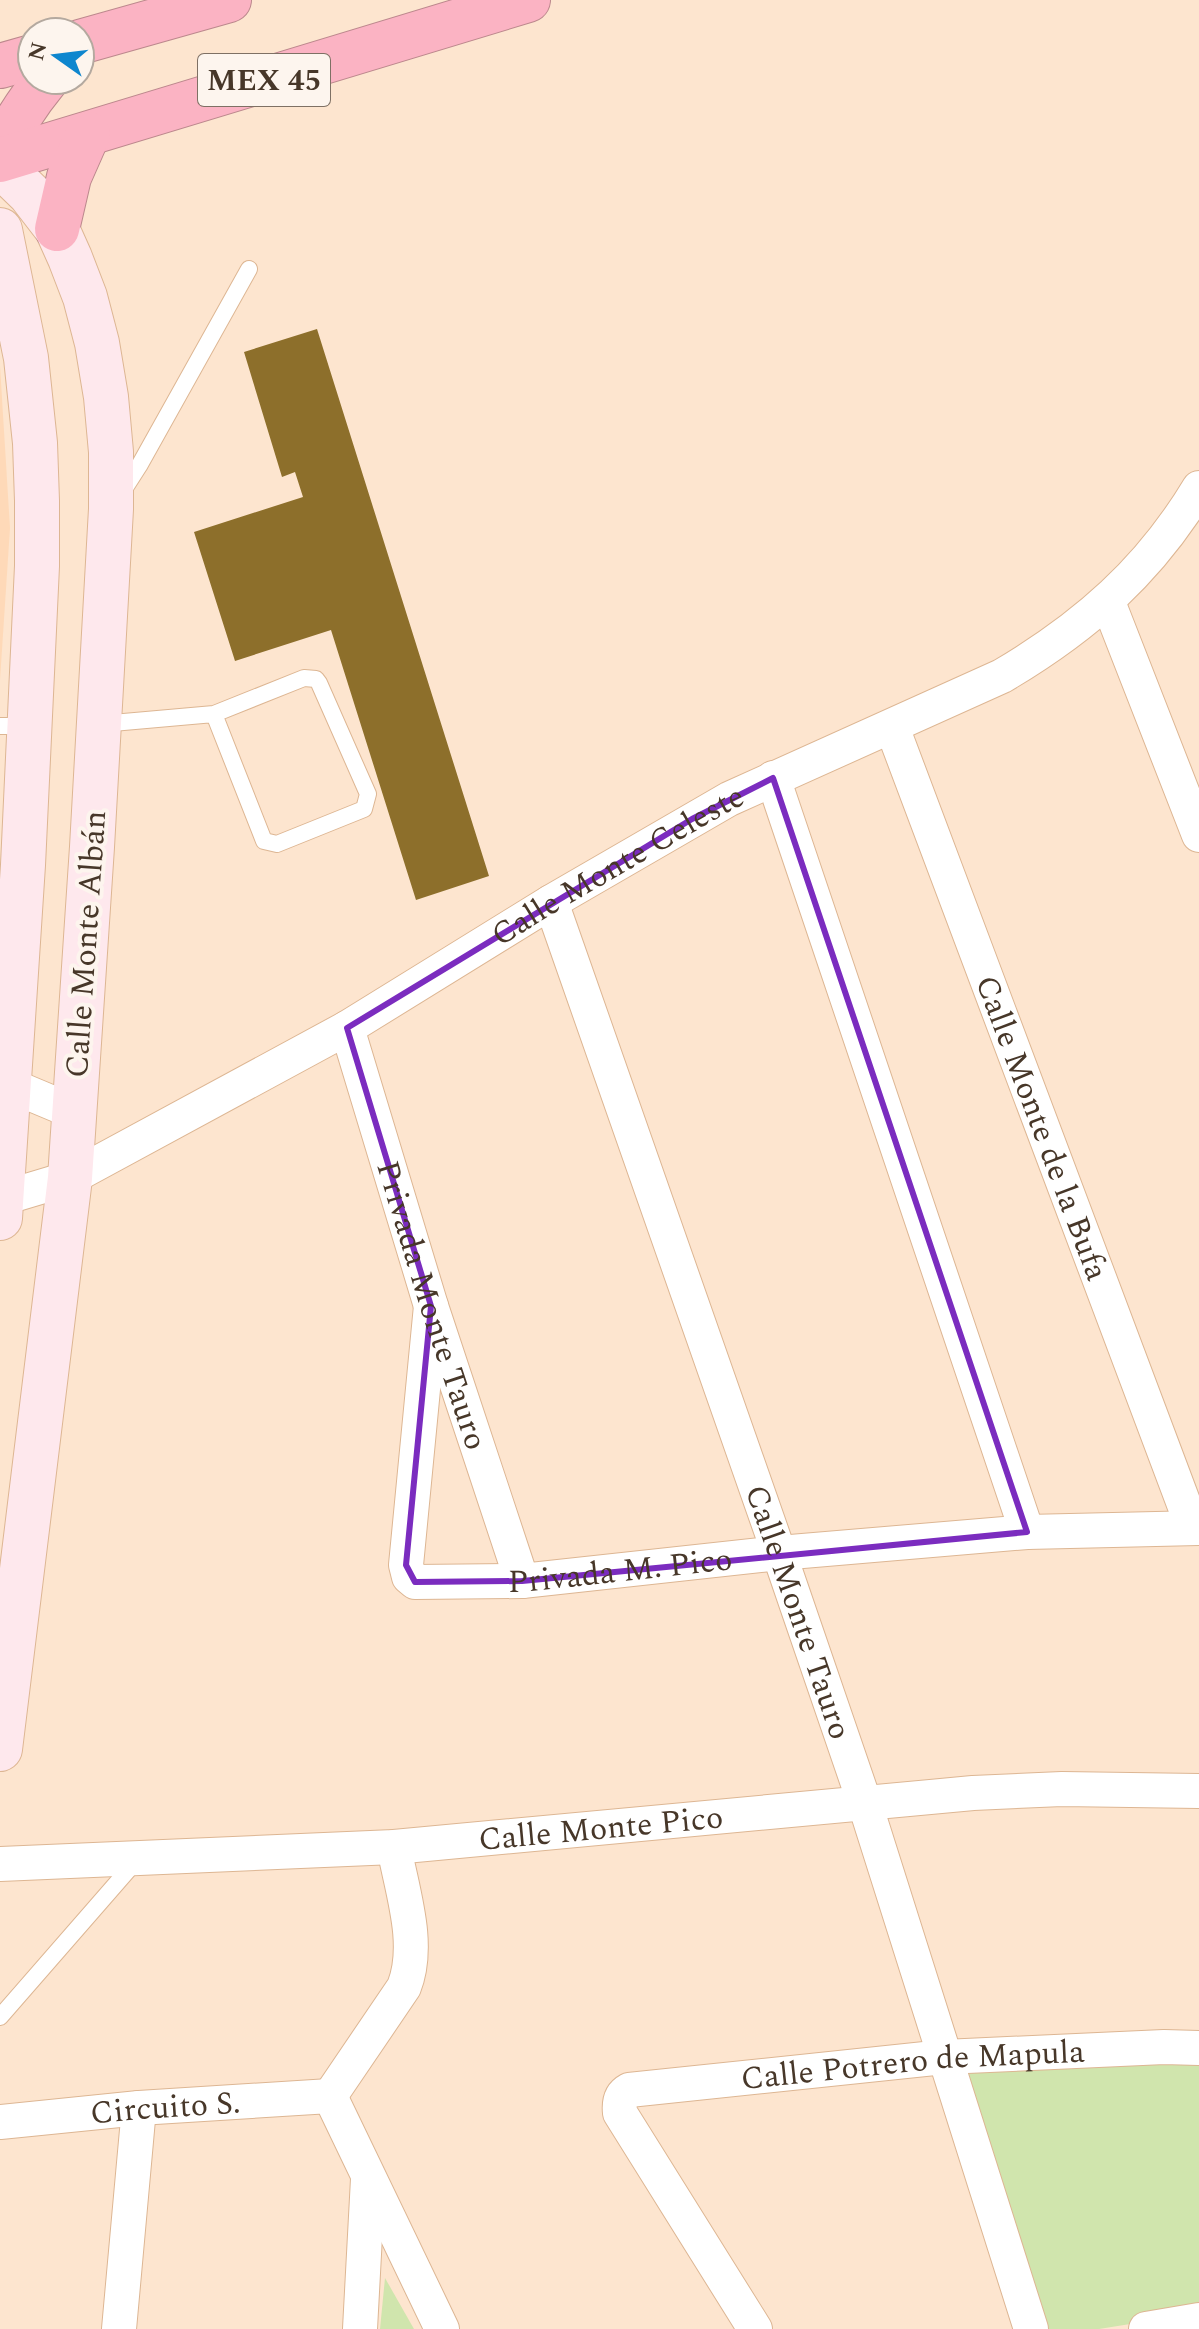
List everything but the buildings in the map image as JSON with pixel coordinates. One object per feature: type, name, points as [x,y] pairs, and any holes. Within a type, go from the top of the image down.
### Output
[{"type":"highway","name":"MEX 45","points":[[96,39],[229,0]]},
{"type":"highway","name":"MEX 45","points":[[0,162],[528,0]]},
{"type":"highway","points":[[0,153],[9,132],[33,96]]},
{"type":"highway","points":[[57,229],[69,177],[88,134]]},
{"type":"main road","name":"Calle Monte Albán","points":[[0,162],[57,229],[85,297],[106,397],[111,509],[70,1178],[0,1749]]},
{"type":"main road","name":"Calle Monte Albán","points":[[1,1205],[19,783],[14,726],[37,566],[35,443],[26,358],[2,257]]},
{"type":"street","name":"Calle Monte Celeste","points":[[1,1205],[70,1178],[347,1028],[692,819],[773,778],[1002,676],[1044,652],[1108,602],[1164,540],[1199,488]]},
{"type":"street","points":[[1108,602],[1199,835]]},
{"type":"street","name":"Calle Monte de la Bufa","points":[[892,727],[1196,1528]]},
{"type":"street","points":[[773,778],[1027,1532]]},
{"type":"street","name":"Calle Monte Tauro","points":[[551,902],[865,1804],[1031,2329]]},
{"type":"street","name":"Privada Monte Tauro","points":[[347,1028],[431,1306],[522,1581]]},
{"type":"street","points":[[5,1082],[74,1112]]},
{"type":"street","name":"Privada M. Pico","points":[[431,1306],[406,1571],[415,1582],[522,1581],[779,1553],[1027,1532],[1196,1528]]},
{"type":"street","name":"Calle Monte Pico","points":[[0,1864],[394,1847],[973,1793],[1062,1789],[1199,1791]]},
{"type":"street","points":[[394,1847],[412,1943],[409,1973],[404,1987],[330,2096],[442,2329]]},
{"type":"street","name":"Calle Potrero de Mapula","points":[[755,2329],[620,2113],[619,2105],[625,2092],[944,2057],[1199,2048]]},
{"type":"street","name":"Circuito S.","points":[[0,2122],[139,2108],[330,2096]]},
{"type":"street","points":[[119,2329],[139,2108]]},
{"type":"street","points":[[360,2329],[368,2174]]},
{"type":"street","points":[[1146,2329],[1199,2320]]},
{"type":"lane","points":[[111,509],[139,466],[249,269]]},
{"type":"lane","points":[[99,724],[214,714],[304,678],[316,679],[368,794],[364,809],[277,844],[264,841],[214,714]]},
{"type":"lane","points":[[0,2017],[139,1858]]},
{"type":"highlighted area","points":[[773,778],[1027,1532],[522,1581],[415,1582],[406,1565],[431,1306],[347,1028],[692,819]]},
{"type":"shaded area","points":[[0,366],[10,528],[0,680]]},
{"type":"green space","points":[[1199,2036],[1199,2313],[1099,2329],[1027,2329],[929,2050]]},
{"type":"green space","points":[[385,2278],[414,2329],[380,2329]]}]
